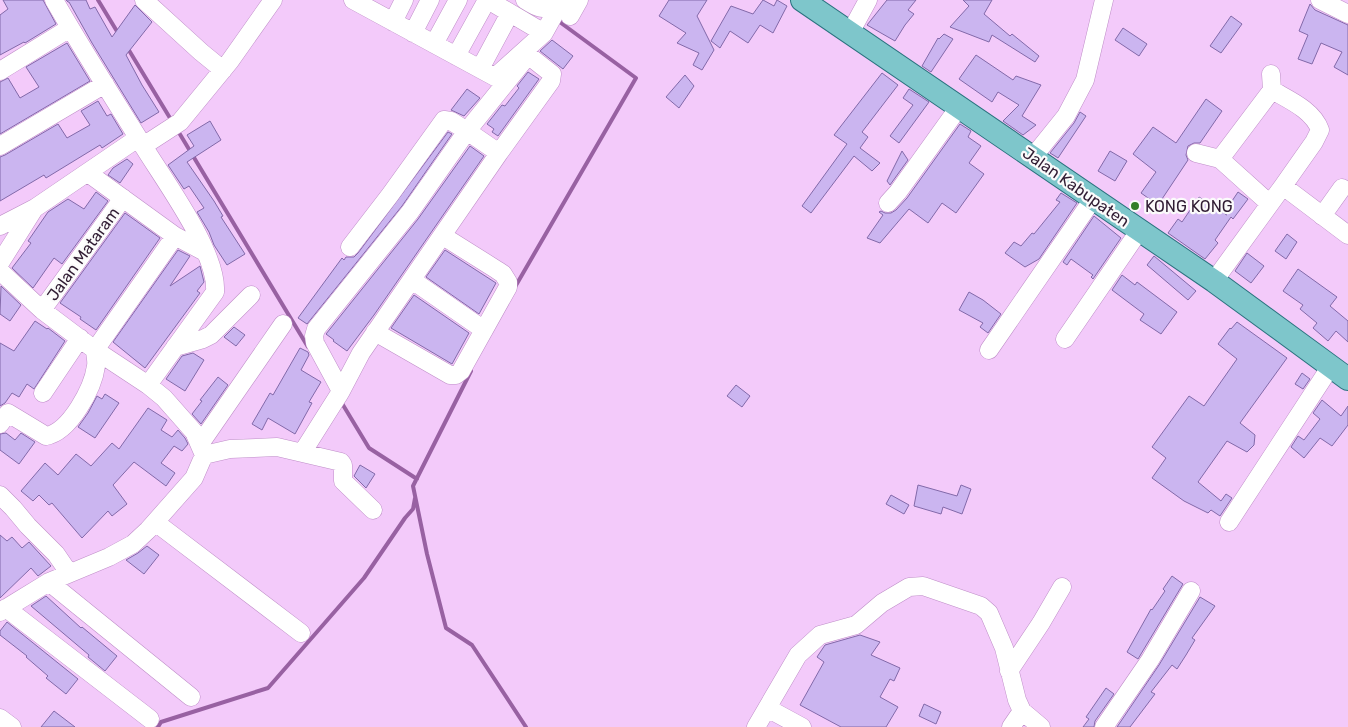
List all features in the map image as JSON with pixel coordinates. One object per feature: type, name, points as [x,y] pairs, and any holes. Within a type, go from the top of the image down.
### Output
[{"type":"main road","name":"Jalan Kabupaten","points":[[802,0],[1214,282],[1339,372]]},
{"type":"street","points":[[54,0],[194,227],[213,270],[216,282],[215,292],[148,385]]},
{"type":"street","points":[[144,0],[222,70]]},
{"type":"street","points":[[0,226],[35,208],[88,173],[141,142],[176,124],[222,70],[273,0]]},
{"type":"street","points":[[353,0],[372,5],[393,22],[495,77],[544,33],[554,15],[562,7]]},
{"type":"street","points":[[393,22],[404,0]]},
{"type":"street","points":[[413,33],[430,0]]},
{"type":"street","points":[[434,44],[458,0]]},
{"type":"street","points":[[456,56],[487,0],[544,33]]},
{"type":"street","points":[[525,0],[536,8],[544,9],[562,7],[579,0]]},
{"type":"street","points":[[850,32],[868,0]]},
{"type":"street","points":[[1033,157],[1066,116],[1085,80],[1104,0]]},
{"type":"street","points":[[1320,0],[1348,14]]},
{"type":"street","points":[[480,69],[510,13]]},
{"type":"street","points":[[0,71],[70,28]]},
{"type":"street","points":[[302,452],[337,398],[361,353],[375,332],[551,81],[552,74],[533,59],[525,59],[466,131],[410,212],[316,329],[315,343],[337,398]]},
{"type":"street","points":[[1214,282],[1314,142],[1320,130],[1316,121],[1308,113],[1272,82],[1220,159]]},
{"type":"street","points":[[0,146],[105,84]]},
{"type":"street","points":[[888,203],[959,107]]},
{"type":"street","points":[[350,247],[444,120],[451,121],[499,153]]},
{"type":"street","points":[[1196,153],[1220,159],[1270,204]]},
{"type":"street","points":[[88,173],[175,236],[205,252]]},
{"type":"street","points":[[1283,186],[1348,234]]},
{"type":"street","points":[[1322,216],[1342,188]]},
{"type":"street","name":"Jalan Mataram","points":[[42,310],[123,198]]},
{"type":"street","points":[[989,350],[1093,199]]},
{"type":"street","points":[[0,264],[35,208]]},
{"type":"street","points":[[1065,339],[1138,231]]},
{"type":"street","points":[[0,424],[8,413],[46,436],[51,436],[71,421],[88,391],[94,374],[97,365],[95,350],[175,236]]},
{"type":"street","points":[[375,332],[450,375],[456,375],[461,371],[508,287],[508,282],[503,274],[442,236]]},
{"type":"street","points":[[0,271],[42,310],[164,398],[194,432],[202,450]]},
{"type":"street","points":[[412,280],[484,330]]},
{"type":"street","points":[[175,348],[211,336],[250,295]]},
{"type":"street","points":[[150,719],[3,610],[49,582],[127,547],[155,522],[194,478],[202,450],[283,324]]},
{"type":"street","points":[[42,393],[80,338]]},
{"type":"street","points":[[1229,522],[1339,372]]},
{"type":"street","points":[[202,450],[268,447],[302,452],[342,463],[343,481],[373,510]]},
{"type":"street","points":[[0,495],[56,554],[69,573]]},
{"type":"street","points":[[155,522],[301,633]]},
{"type":"street","points":[[49,582],[191,697]]},
{"type":"street","points":[[756,727],[798,655],[820,635],[856,625],[882,604],[909,587],[923,586],[981,606],[989,613],[1004,648],[1017,700],[1022,710],[1041,727]]},
{"type":"street","points":[[1009,671],[1062,587]]},
{"type":"street","points":[[1104,727],[1150,660],[1191,591]]},
{"type":"street","points":[[767,708],[802,727]]},
{"type":"street","points":[[1011,727],[1022,710]]},
{"type":"street","points":[[0,718],[12,727]]},
{"type":"building","points":[[3,0],[43,0],[56,24],[25,43],[0,55],[0,15],[8,9]]},
{"type":"building","points":[[66,0],[86,0],[90,9],[95,7],[112,37],[135,5],[152,22],[126,55],[159,112],[141,123],[69,2]]},
{"type":"building","points":[[669,0],[707,0],[697,16],[714,50],[702,70],[693,65],[699,53],[677,43],[686,33],[659,16]]},
{"type":"building","points":[[763,0],[774,6],[777,0],[787,6],[773,33],[760,25],[748,43],[730,31],[720,48],[711,41],[731,6],[753,14]]},
{"type":"building","points":[[887,0],[916,0],[908,10],[914,14],[895,41],[867,25]]},
{"type":"building","points":[[963,0],[992,0],[984,14],[1010,36],[1012,34],[1039,56],[1035,62],[992,35],[989,42],[950,27],[969,6]]},
{"type":"building","points":[[1310,4],[1315,10],[1348,25],[1348,75],[1334,67],[1342,52],[1321,43],[1312,64],[1298,59],[1308,35],[1299,31]]},
{"type":"building","points":[[1231,16],[1242,24],[1221,53],[1210,46]]},
{"type":"building","points":[[1123,28],[1147,44],[1139,56],[1115,40]]},
{"type":"building","points":[[944,34],[953,39],[931,72],[922,66],[938,38]]},
{"type":"building","points":[[552,40],[573,56],[563,69],[540,51]]},
{"type":"building","points":[[67,43],[90,81],[0,134],[0,82],[8,78],[20,98],[39,87],[26,67]]},
{"type":"building","points":[[976,55],[1013,80],[1016,76],[1041,85],[1022,116],[1036,125],[1023,135],[1003,121],[1019,105],[998,92],[992,102],[959,79]]},
{"type":"building","points":[[528,72],[539,79],[498,136],[492,132],[494,129],[487,124],[502,105],[505,106],[519,88],[517,86]]},
{"type":"building","points":[[882,73],[898,85],[862,132],[868,137],[860,148],[880,163],[872,171],[854,156],[811,213],[802,206],[847,144],[834,135]]},
{"type":"building","points":[[685,75],[694,86],[679,108],[666,97]]},
{"type":"building","points":[[467,89],[480,98],[464,116],[451,110]]},
{"type":"building","points":[[909,89],[929,102],[899,143],[890,136],[913,105],[903,98]]},
{"type":"building","points":[[1206,99],[1222,111],[1200,143],[1188,146],[1186,155],[1188,160],[1158,205],[1141,193],[1156,172],[1133,154],[1153,127],[1176,143]]},
{"type":"building","points":[[98,101],[107,116],[111,114],[123,134],[102,148],[100,145],[46,178],[44,175],[0,201],[0,157],[58,124],[67,138],[90,125],[81,111]]},
{"type":"building","points":[[1080,112],[1086,116],[1058,158],[1050,153],[1074,123]]},
{"type":"building","points":[[210,121],[221,140],[187,162],[214,201],[223,216],[221,217],[245,254],[227,265],[197,212],[204,208],[189,186],[184,189],[168,165],[194,146],[187,135]]},
{"type":"building","points":[[960,124],[971,131],[968,137],[981,146],[969,163],[984,174],[956,213],[942,203],[928,223],[909,209],[880,243],[867,238],[883,215],[879,212],[891,213],[896,210],[907,198]]},
{"type":"building","points":[[448,132],[452,134],[402,206],[307,324],[298,318],[342,258],[344,260],[346,257],[354,257],[358,253]]},
{"type":"building","points":[[470,146],[484,156],[347,351],[326,334],[418,219]]},
{"type":"building","points":[[902,151],[908,160],[890,185],[887,181]]},
{"type":"building","points":[[1110,151],[1127,161],[1115,181],[1098,171]]},
{"type":"building","points":[[127,159],[133,164],[120,183],[108,175],[113,168]]},
{"type":"building","points":[[96,192],[108,201],[62,264],[54,258],[33,288],[12,268],[31,243],[28,241],[48,212],[68,199],[84,209]]},
{"type":"building","points":[[1238,192],[1248,199],[1233,219],[1231,217],[1215,240],[1218,243],[1205,259],[1168,233],[1178,219],[1182,222],[1199,197],[1227,215],[1224,213]]},
{"type":"building","points":[[1061,193],[1077,203],[1039,259],[1025,267],[1005,253],[1014,242],[1021,246],[1032,233],[1034,234],[1060,202],[1056,200]]},
{"type":"building","points":[[125,213],[160,238],[96,330],[60,303]]},
{"type":"building","points":[[1094,216],[1121,238],[1093,279],[1091,277],[1093,275],[1071,259],[1067,265],[1063,262]]},
{"type":"building","points":[[1287,234],[1297,242],[1286,259],[1275,251]]},
{"type":"building","points":[[178,250],[190,256],[170,286],[200,266],[204,282],[197,291],[200,293],[145,368],[113,342]]},
{"type":"building","points":[[445,250],[496,283],[479,314],[426,277]]},
{"type":"building","points":[[1247,253],[1264,266],[1251,283],[1235,271]]},
{"type":"building","points":[[1154,256],[1196,291],[1188,300],[1147,265]]},
{"type":"building","points":[[1298,269],[1337,297],[1330,306],[1348,321],[1348,342],[1336,331],[1328,341],[1313,328],[1317,323],[1300,309],[1303,305],[1283,291]]},
{"type":"building","points":[[1122,275],[1135,285],[1137,282],[1177,312],[1161,334],[1140,320],[1144,314],[1112,290]]},
{"type":"building","points":[[1,286],[21,305],[10,321],[0,314]]},
{"type":"building","points":[[969,292],[1001,314],[988,333],[980,327],[983,323],[959,310]]},
{"type":"building","points":[[414,295],[469,333],[452,364],[391,328]]},
{"type":"building","points":[[35,321],[65,341],[34,389],[27,384],[19,397],[12,393],[5,403],[0,406],[0,343],[14,351]]},
{"type":"building","points":[[1237,322],[1287,358],[1240,423],[1255,435],[1254,445],[1247,452],[1227,441],[1198,482],[1221,501],[1226,494],[1232,498],[1220,516],[1211,510],[1208,513],[1184,501],[1152,478],[1166,458],[1152,447],[1189,396],[1204,406],[1237,359],[1218,344]]},
{"type":"building","points":[[234,327],[245,335],[236,346],[224,337]]},
{"type":"building","points":[[300,348],[308,352],[309,355],[301,370],[321,382],[309,402],[312,403],[295,434],[268,418],[262,430],[252,424],[270,393],[273,395]]},
{"type":"building","points":[[193,353],[204,360],[185,391],[166,379],[182,356]]},
{"type":"building","points":[[1302,373],[1310,379],[1303,389],[1295,384]]},
{"type":"building","points":[[218,377],[228,385],[201,424],[192,414],[202,401],[200,400]]},
{"type":"building","points":[[736,385],[750,396],[742,407],[727,396]]},
{"type":"building","points":[[105,394],[119,403],[95,438],[78,427],[97,396],[102,399]]},
{"type":"building","points":[[1322,400],[1341,416],[1348,406],[1348,425],[1332,446],[1320,438],[1304,458],[1291,447],[1298,436],[1304,440],[1320,419],[1313,413]]},
{"type":"building","points":[[148,408],[167,420],[161,430],[172,437],[178,430],[188,444],[182,451],[174,446],[161,463],[175,473],[166,486],[134,462],[113,485],[127,504],[112,516],[108,511],[82,538],[52,503],[49,505],[39,495],[33,501],[21,491],[45,463],[58,475],[76,454],[91,466],[112,443],[119,449]]},
{"type":"building","points":[[6,433],[15,440],[21,433],[35,442],[19,464],[0,450],[0,434]]},
{"type":"building","points":[[360,465],[375,474],[366,488],[354,476]]},
{"type":"building","points":[[918,485],[957,496],[961,485],[971,489],[962,514],[943,507],[941,514],[914,506]]},
{"type":"building","points":[[891,495],[909,505],[904,514],[886,504]]},
{"type":"building","points":[[0,535],[7,541],[12,537],[22,548],[29,542],[51,566],[38,576],[31,568],[0,598]]},
{"type":"building","points":[[147,546],[159,555],[144,574],[126,560]]},
{"type":"building","points":[[1172,576],[1183,584],[1138,659],[1127,652],[1151,609],[1165,591],[1163,589]]},
{"type":"building","points":[[46,596],[81,628],[117,656],[105,671],[31,606]]},
{"type":"building","points":[[1200,597],[1215,606],[1192,638],[1195,640],[1186,655],[1177,669],[1172,665],[1151,692],[1155,694],[1130,727],[1117,727],[1159,665]]},
{"type":"building","points":[[7,622],[78,679],[66,694],[46,678],[48,676],[27,656],[0,635],[0,631]]},
{"type":"building","points":[[860,635],[880,642],[871,655],[900,668],[894,681],[890,679],[880,697],[898,707],[886,727],[841,727],[800,705],[824,662],[817,657],[825,645]]},
{"type":"building","points":[[1106,688],[1114,694],[1095,721],[1094,727],[1083,727],[1089,719],[1086,717]]},
{"type":"building","points":[[924,704],[941,712],[936,724],[919,716]]},
{"type":"building","points":[[54,711],[75,727],[41,727]]},
{"type":"waterway","points":[[98,0],[118,33]]},
{"type":"waterway","points":[[515,287],[636,78],[557,20]]},
{"type":"waterway","points":[[127,47],[173,123]]},
{"type":"waterway","points":[[178,131],[308,347]]},
{"type":"waterway","points":[[471,371],[413,486],[427,554],[446,628],[472,645],[526,727]]},
{"type":"waterway","points":[[340,400],[369,448],[417,479]]},
{"type":"waterway","points":[[158,727],[161,722],[268,688],[364,578],[413,509],[415,498]]},
{"type":"place","name":"KONG KONG","points":[[1135,206]]}]
